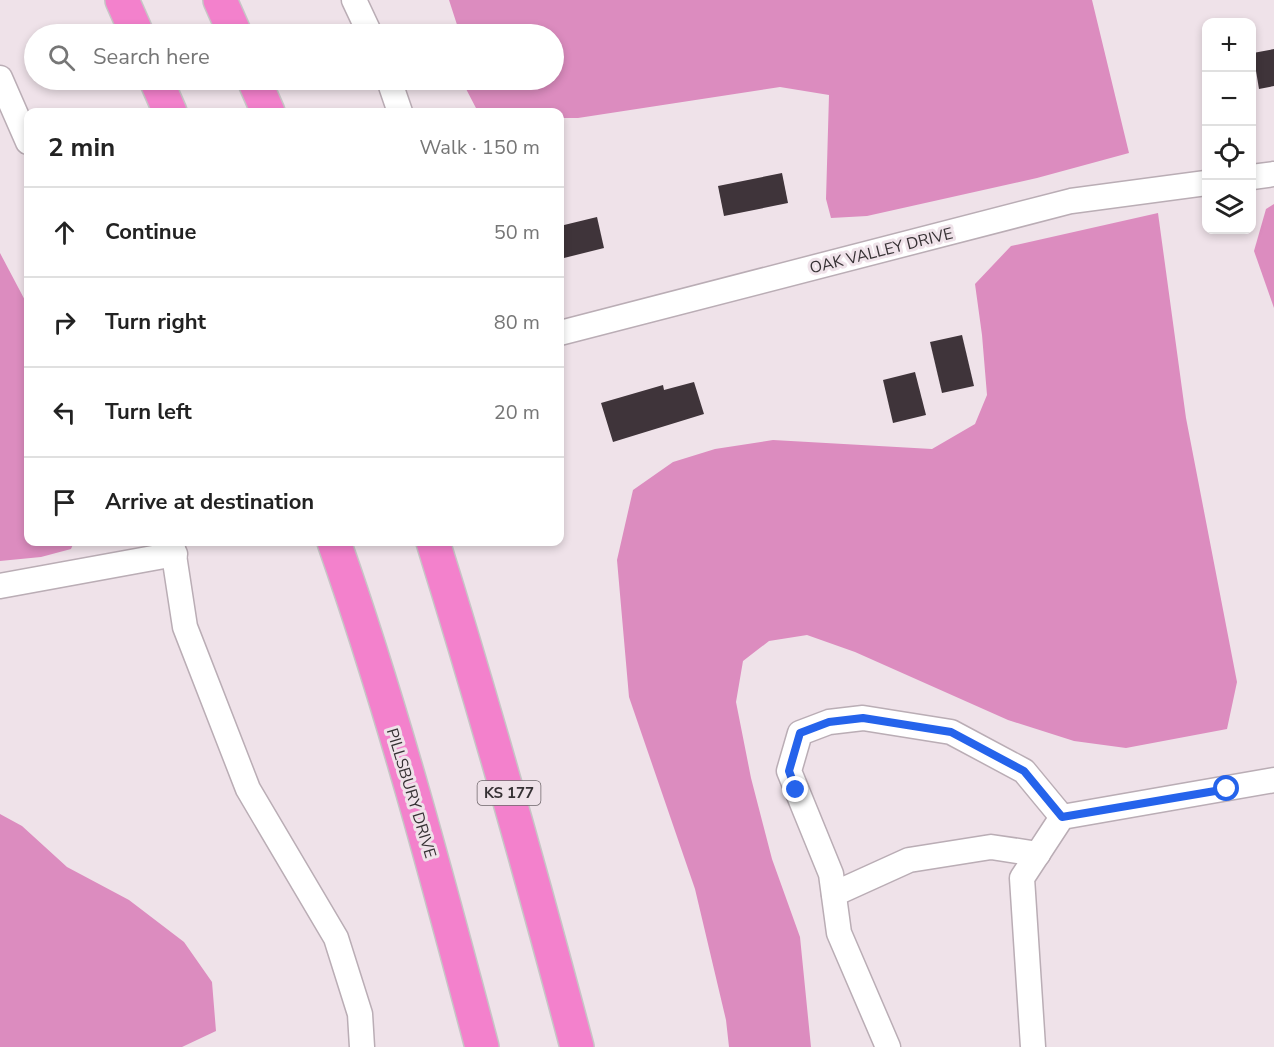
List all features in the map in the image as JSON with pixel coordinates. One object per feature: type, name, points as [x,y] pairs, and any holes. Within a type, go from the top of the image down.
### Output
[{"type":"highway","points":[[122,0],[133,24]]},
{"type":"highway","points":[[220,0],[231,24]]},
{"type":"highway","points":[[160,90],[168,108]]},
{"type":"highway","points":[[258,90],[266,108]]},
{"type":"highway","name":"PILLSBURY DRIVE","points":[[335,546],[438,878],[482,1047]]},
{"type":"highway","name":"KS 177","points":[[434,546],[474,671],[577,1047]]},
{"type":"street","points":[[354,0],[365,24]]},
{"type":"street","points":[[0,78],[24,133]]},
{"type":"street","points":[[392,90],[399,108]]},
{"type":"street","points":[[1256,176],[1274,174]]},
{"type":"street","name":"OAK VALLEY DRIVE","points":[[564,332],[1071,201],[1202,184]]},
{"type":"street","points":[[0,586],[173,548],[185,627],[248,789],[336,938],[360,1014],[362,1047]]},
{"type":"street","points":[[888,1047],[839,933],[831,874],[789,771],[800,733],[829,722],[863,718],[951,732],[1024,771],[1062,817]]},
{"type":"street","points":[[1033,1047],[1022,878],[1062,817],[1274,780]]},
{"type":"street","points":[[834,894],[909,860],[991,847],[1038,854]]},
{"type":"shaded area","points":[[449,0],[1092,0],[1129,153],[1037,178],[867,216],[831,218],[826,199],[829,95],[780,87],[578,118],[564,118],[564,108],[476,108],[467,90],[564,90],[564,24],[457,24]]},
{"type":"shaded area","points":[[1274,204],[1274,308],[1254,251],[1266,209]]},
{"type":"shaded area","points":[[1158,213],[1186,418],[1237,682],[1227,729],[1126,748],[1074,741],[1008,720],[855,652],[807,635],[769,641],[743,661],[736,702],[751,778],[772,859],[800,937],[811,1047],[729,1047],[726,1020],[695,889],[629,697],[617,560],[633,490],[673,462],[715,449],[773,440],[932,449],[975,424],[987,395],[975,284],[1011,246]]},
{"type":"shaded area","points":[[0,253],[24,298],[24,546],[72,546],[71,549],[41,557],[0,561]]},
{"type":"shaded area","points":[[0,814],[22,826],[67,867],[129,900],[184,942],[212,982],[216,1031],[182,1047],[0,1047]]},
{"type":"building","points":[[1274,49],[1274,86],[1259,89],[1256,52]]},
{"type":"building","points":[[782,173],[788,203],[724,216],[718,186]]},
{"type":"building","points":[[597,217],[604,248],[564,258],[564,225]]},
{"type":"building","points":[[962,335],[974,386],[942,393],[930,342]]},
{"type":"building","points":[[915,372],[926,415],[893,423],[883,380]]},
{"type":"building","points":[[694,382],[704,414],[613,442],[601,403],[663,385],[664,390]]},
{"type":"route","points":[[796,790],[789,771],[800,733],[829,722],[863,718],[951,732],[1024,771],[1062,817],[1227,789]]}]
